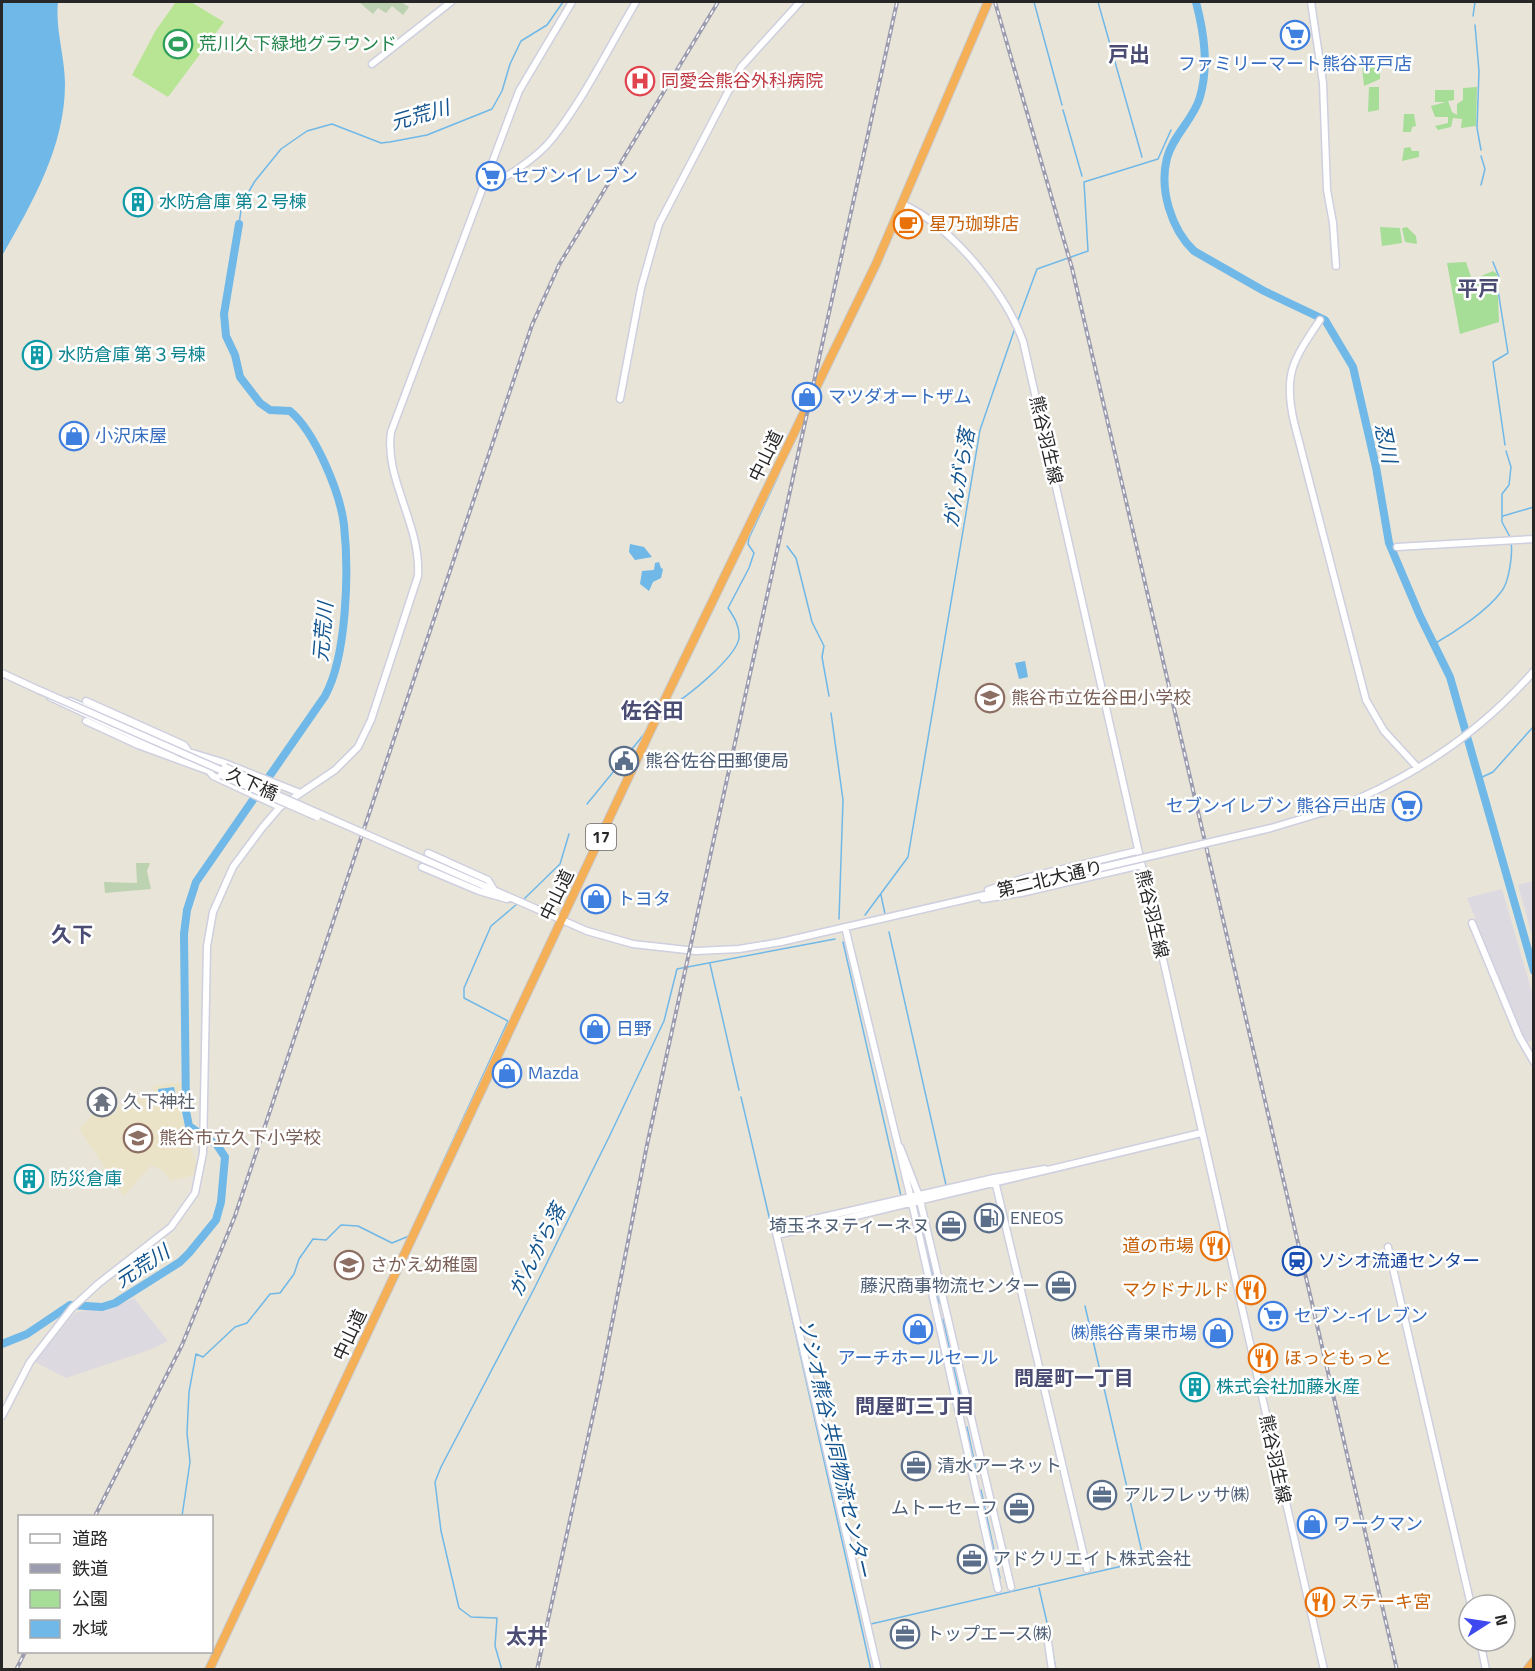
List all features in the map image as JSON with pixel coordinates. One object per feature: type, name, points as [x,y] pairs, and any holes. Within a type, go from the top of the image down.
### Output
[{"type":"highway","name":"中山道","points":[[208,1670],[711,604],[876,264],[988,2]]},
{"type":"highway","points":[[1527,1670],[1533,1661]]},
{"type":"street","points":[[372,64],[451,2]]},
{"type":"street","points":[[2,1416],[30,1362],[72,1308],[163,1234],[181,1216],[199,1181],[204,1140],[207,946],[213,912],[233,867],[280,807],[335,770],[358,747],[364,736],[415,590],[418,553],[414,530],[388,448],[391,433],[525,77],[572,2]]},
{"type":"street","points":[[485,182],[494,183],[513,172],[553,138],[636,2]]},
{"type":"street","points":[[620,399],[641,288],[659,224],[741,66],[800,2]]},
{"type":"street","points":[[1311,2],[1325,99],[1327,190],[1333,223],[1336,266]]},
{"type":"street","name":"熊谷羽生線","points":[[902,204],[923,214],[974,262],[994,286],[1017,325],[1027,356],[1137,852],[1324,1670]]},
{"type":"street","points":[[1320,320],[1298,354],[1289,378],[1288,393],[1294,422],[1366,700],[1384,731],[1418,768]]},
{"type":"street","points":[[1397,547],[1533,539]]},
{"type":"street","name":"第二北大通り","points":[[522,903],[561,920],[626,942],[707,951],[753,948],[928,908],[1271,828],[1331,810],[1374,793],[1418,768],[1464,737],[1514,694],[1533,671]]},
{"type":"street","name":"久下橋","points":[[2,673],[494,890]]},
{"type":"street","points":[[39,690],[96,710],[189,752],[300,793]]},
{"type":"street","points":[[39,690],[70,708],[175,755],[190,764]]},
{"type":"street","points":[[86,701],[184,745],[189,752]]},
{"type":"street","points":[[86,721],[138,745],[221,775],[300,810],[368,835]]},
{"type":"street","points":[[209,759],[312,806],[368,835]]},
{"type":"street","points":[[210,771],[213,776],[280,807]]},
{"type":"street","points":[[956,901],[1025,878],[1137,852]]},
{"type":"street","points":[[428,853],[488,880],[494,890],[522,903]]},
{"type":"street","points":[[928,908],[1021,894],[1141,866]]},
{"type":"street","points":[[422,867],[479,891],[522,903]]},
{"type":"street","points":[[1472,923],[1519,1036],[1533,1062]]},
{"type":"street","points":[[845,927],[911,1201],[998,1589]]},
{"type":"street","points":[[893,1130],[920,1199],[1011,1587]]},
{"type":"street","points":[[877,1667],[776,1232],[994,1181],[1026,1177],[1045,1169],[1201,1133]]},
{"type":"street","points":[[994,1181],[1087,1569]]},
{"type":"street","points":[[1388,1247],[1468,1593]]},
{"type":"street","points":[[1046,1628],[1052,1670]]},
{"type":"street","points":[[1482,1653],[1486,1670]]},
{"type":"shaded area","points":[[1534,881],[1533,939],[1518,885]]},
{"type":"shaded area","points":[[1502,889],[1533,996],[1533,1040],[1525,1043],[1467,898]]},
{"type":"shaded area","name":"熊谷市立久下小学校","points":[[182,1083],[180,1101],[182,1119],[192,1133],[189,1143],[197,1164],[194,1175],[171,1181],[162,1170],[151,1165],[124,1196],[79,1129],[96,1111],[103,1116],[117,1113],[117,1107],[123,1107],[122,1100],[154,1095],[153,1086]]},
{"type":"shaded area","points":[[134,1298],[168,1341],[152,1349],[66,1378],[35,1362],[75,1313],[112,1308]]},
{"type":"green space","name":"荒川久下緑地グラウンド","points":[[176,2],[191,2],[224,22],[168,97],[132,75],[156,30]]},
{"type":"green space","points":[[359,2],[401,2],[409,7],[403,15],[392,6],[386,13],[378,8],[373,14]]},
{"type":"green space","points":[[1362,66],[1380,66],[1380,79],[1364,86]]},
{"type":"green space","points":[[1369,87],[1379,87],[1379,110],[1368,112]]},
{"type":"green space","points":[[1477,87],[1476,126],[1461,128],[1462,119],[1453,118],[1451,127],[1438,130],[1435,126],[1448,123],[1448,117],[1435,117],[1431,106],[1446,102],[1435,102],[1435,90],[1454,90],[1454,100],[1448,101],[1452,112],[1457,115],[1457,104],[1463,100],[1463,88]]},
{"type":"green space","points":[[1404,114],[1414,114],[1416,126],[1412,127],[1411,132],[1403,132]]},
{"type":"green space","points":[[1410,147],[1412,151],[1419,151],[1419,157],[1402,161],[1404,148]]},
{"type":"green space","points":[[1380,227],[1400,228],[1402,243],[1382,246]]},
{"type":"green space","points":[[1407,227],[1416,236],[1417,244],[1405,242],[1402,228]]},
{"type":"green space","points":[[1466,262],[1472,280],[1493,271],[1497,274],[1499,322],[1460,334],[1447,263]]},
{"type":"green space","points":[[136,863],[150,863],[147,871],[151,889],[105,893],[104,882],[137,883]]},
{"type":"water","points":[[2,2],[58,2],[57,12],[65,84],[64,107],[59,130],[45,174],[2,256]]},
{"type":"water","points":[[630,544],[644,547],[652,557],[635,560],[629,552]]},
{"type":"water","points":[[659,562],[663,569],[661,578],[653,582],[649,591],[640,584],[642,571],[654,570],[655,563]]},
{"type":"water","points":[[1025,661],[1028,677],[1019,679],[1015,663]]},
{"type":"water","points":[[174,1087],[176,1096],[159,1098],[158,1089]]},
{"type":"waterway","name":"元荒川","points":[[239,224],[242,203],[255,181],[281,149],[307,131],[332,124],[381,143],[390,142],[427,135],[492,109],[502,91],[510,64],[521,41],[547,25],[563,2]]},
{"type":"waterway","points":[[1034,2],[1062,105]]},
{"type":"waterway","points":[[1098,2],[1142,157]]},
{"type":"waterway","name":"忍川","points":[[1196,2],[1204,49],[1203,85],[1197,105],[1167,158],[1166,195],[1173,220],[1194,251],[1264,291],[1325,320],[1353,367],[1376,467],[1389,543],[1420,616],[1450,677],[1534,971]]},
{"type":"waterway","points":[[1473,16],[1475,2]]},
{"type":"waterway","points":[[1475,25],[1479,71],[1477,128],[1481,150]]},
{"type":"waterway","points":[[1063,110],[1082,176]]},
{"type":"waterway","name":"がんがら落","points":[[1017,323],[1037,269],[1088,251],[1084,182],[1158,159],[1171,130]]},
{"type":"waterway","points":[[1481,156],[1485,169],[1481,185]]},
{"type":"waterway","name":"元荒川","points":[[2,1344],[27,1334],[70,1305],[102,1307],[115,1303],[180,1262],[216,1220],[221,1202],[225,1157],[217,1145],[189,1126],[186,1111],[184,934],[187,910],[196,882],[325,696],[338,659],[345,613],[346,544],[342,511],[332,480],[317,448],[299,421],[290,411],[270,410],[260,403],[240,377],[235,355],[226,336],[224,314],[239,224]]},
{"type":"waterway","points":[[1493,262],[1499,277],[1497,284],[1508,353],[1493,362],[1505,445]]},
{"type":"waterway","name":"がんがら落","points":[[865,915],[908,857],[980,430],[1015,328]]},
{"type":"waterway","points":[[1506,451],[1511,467],[1509,485],[1502,494],[1502,522],[1510,537]]},
{"type":"waterway","points":[[668,707],[709,677],[736,646],[739,630],[728,608],[749,568],[754,553],[748,544],[749,538],[779,474]]},
{"type":"waterway","points":[[1503,516],[1534,507]]},
{"type":"waterway","points":[[1434,644],[1479,614],[1501,592],[1510,568],[1511,542]]},
{"type":"waterway","points":[[787,546],[796,558],[812,622],[824,646],[822,657],[829,696]]},
{"type":"waterway","points":[[831,713],[843,800],[839,919]]},
{"type":"waterway","points":[[587,804],[645,733],[654,714]]},
{"type":"waterway","points":[[1480,778],[1493,772],[1534,726]]},
{"type":"waterway","points":[[524,899],[560,864],[569,834]]},
{"type":"waterway","points":[[881,895],[885,914]]},
{"type":"waterway","points":[[412,1229],[508,1021],[464,998],[464,988],[491,926],[517,904]]},
{"type":"waterway","points":[[889,932],[946,1185]]},
{"type":"waterway","name":"がんがら落","points":[[502,1670],[495,1646],[497,1618],[471,1617],[459,1608],[441,1531],[435,1482],[441,1467],[535,1287],[610,1135],[664,1021],[677,969],[835,939]]},
{"type":"waterway","points":[[843,942],[901,1196]]},
{"type":"waterway","points":[[710,964],[739,1090]]},
{"type":"waterway","points":[[2,1038],[2,1043]]},
{"type":"waterway","points":[[741,1097],[771,1225]]},
{"type":"waterway","points":[[920,1217],[939,1303]]},
{"type":"waterway","points":[[182,1515],[190,1462],[187,1433],[189,1392],[196,1354],[203,1357],[235,1327],[247,1323],[270,1294],[280,1293],[294,1274],[299,1259],[313,1239],[326,1240],[341,1225],[358,1226],[392,1243],[409,1236]]},
{"type":"waterway","name":"ソシオ熊谷 共同物流センター","points":[[773,1233],[871,1670]]},
{"type":"waterway","points":[[871,1624],[1144,1561],[1085,1306]]},
{"type":"waterway","points":[[943,1319],[964,1413]]},
{"type":"waterway","points":[[967,1427],[977,1474]]},
{"type":"waterway","points":[[981,1490],[1000,1578]]},
{"type":"waterway","points":[[1039,1588],[1048,1627]]},
{"type":"waterway","points":[[1050,1638],[1056,1670]]},
{"type":"railway","points":[[96,1515],[182,1345],[235,1216],[532,325],[559,265],[718,2]]},
{"type":"railway","points":[[537,1670],[601,1379],[647,1145],[897,2]]},
{"type":"railway","points":[[995,2],[1072,268],[1397,1670]]},
{"type":"railway","points":[[16,1670],[24,1653]]},
{"type":"place","name":"ファミリーマート熊谷平戸店","points":[[1295,35]]},
{"type":"place","name":"荒川久下緑地グラウンド","points":[[178,44]]},
{"type":"place","name":"同愛会熊谷外科病院","points":[[640,81]]},
{"type":"place","name":"セブンイレブン","points":[[491,176]]},
{"type":"place","name":"水防倉庫 第２号楝","points":[[138,202]]},
{"type":"place","name":"星乃珈琲店","points":[[908,224]]},
{"type":"place","name":"水防倉庫 第３号楝","points":[[37,355]]},
{"type":"place","name":"マツダオートザム","points":[[807,397]]},
{"type":"place","name":"小沢床屋","points":[[74,436]]},
{"type":"place","name":"熊谷市立佐谷田小学校","points":[[990,698]]},
{"type":"place","name":"熊谷佐谷田郵便局","points":[[624,761]]},
{"type":"place","name":"セブンイレブン 熊谷戸出店","points":[[1407,806]]},
{"type":"place","name":"トヨタ","points":[[596,899]]},
{"type":"place","name":"日野","points":[[595,1029]]},
{"type":"place","name":"Mazda","points":[[507,1073]]},
{"type":"place","name":"久下神社","points":[[102,1102]]},
{"type":"place","name":"熊谷市立久下小学校","points":[[138,1138]]},
{"type":"place","name":"防災倉庫","points":[[29,1179]]},
{"type":"place","name":"ENEOS","points":[[989,1218]]},
{"type":"place","name":"埼玉ネヌティーネヌ","points":[[951,1226]]},
{"type":"place","name":"道の市場","points":[[1215,1246]]},
{"type":"place","name":"ソシオ流通センター","points":[[1297,1261]]},
{"type":"place","name":"さかえ幼稚園","points":[[349,1265]]},
{"type":"place","name":"藤沢商事物流センター","points":[[1061,1286]]},
{"type":"place","name":"マクドナルド","points":[[1251,1290]]},
{"type":"place","name":"セブン-イレブン","points":[[1273,1316]]},
{"type":"place","name":"アーチホールセール","points":[[918,1329]]},
{"type":"place","name":"㈱熊谷青果市場","points":[[1218,1333]]},
{"type":"place","name":"ほっともっと","points":[[1263,1358]]},
{"type":"place","name":"株式会社加藤水産","points":[[1195,1387]]},
{"type":"place","name":"清水アーネット","points":[[916,1466]]},
{"type":"place","name":"アルフレッサ㈱","points":[[1102,1495]]},
{"type":"place","name":"ムトーセーフ","points":[[1019,1508]]},
{"type":"place","name":"ワークマン","points":[[1312,1524]]},
{"type":"place","name":"アドクリエイト株式会社","points":[[972,1559]]},
{"type":"place","name":"ステーキ宮","points":[[1320,1602]]},
{"type":"place","name":"トップエース㈱","points":[[905,1634]]},
{"type":"district","name":"戸出","points":[[1129,55]]},
{"type":"district","name":"平戸","points":[[1478,289]]},
{"type":"district","name":"佐谷田","points":[[652,711]]},
{"type":"district","name":"久下","points":[[72,935]]},
{"type":"district","name":"問屋町一丁目","points":[[1074,1378]]},
{"type":"district","name":"問屋町三丁目","points":[[915,1406]]},
{"type":"district","name":"太井","points":[[527,1637]]}]
